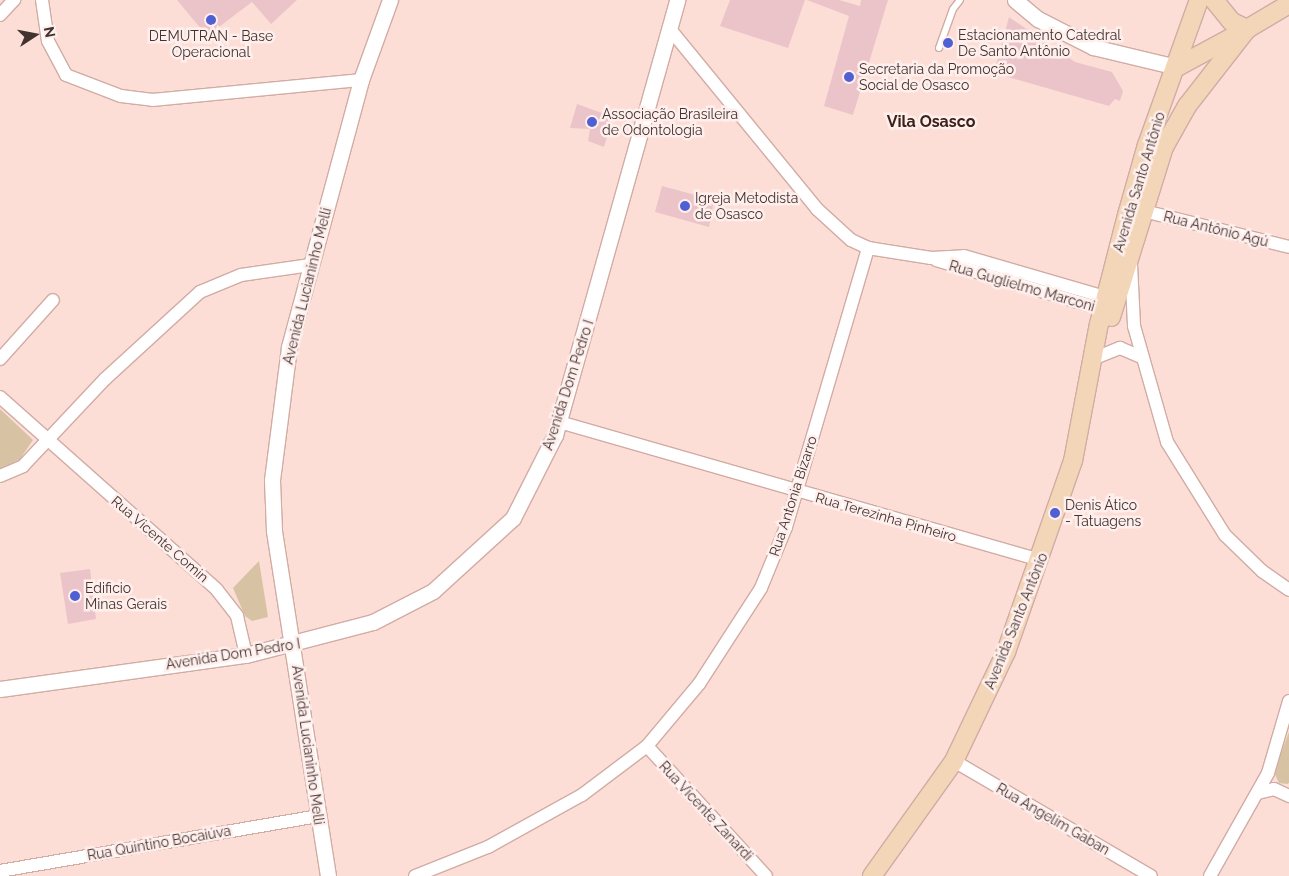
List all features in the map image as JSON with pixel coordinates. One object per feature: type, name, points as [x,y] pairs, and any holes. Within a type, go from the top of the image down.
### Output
[{"type":"main road","name":"Avenida Santo Antônio","points":[[872,876],[954,761],[1006,652],[1040,560],[1073,461],[1099,339],[1110,305],[1147,145],[1178,67],[1199,0]]},
{"type":"main road","points":[[1214,0],[1232,22],[1247,29]]},
{"type":"main road","points":[[1178,67],[1289,4]]},
{"type":"main road","name":"Avenida Santo Antônio","points":[[1110,305],[1131,258],[1164,146],[1187,106],[1247,29]]},
{"type":"street","points":[[0,15],[14,0]]},
{"type":"street","points":[[42,0],[48,41],[66,75],[120,96],[153,100],[361,80]]},
{"type":"street","name":"Avenida Lucianinho Melli","points":[[328,876],[274,530],[272,480],[289,348],[361,80],[390,0]]},
{"type":"street","name":"Avenida Dom Pedro I","points":[[0,689],[246,655],[292,645],[373,622],[433,591],[513,518],[535,478],[559,422],[677,0]]},
{"type":"street","points":[[1015,0],[1038,19],[1093,47],[1178,67]]},
{"type":"street","name":"Rua Guglielmo Marconi","points":[[669,28],[817,209],[851,240],[868,248],[931,258],[964,256],[1110,305]]},
{"type":"street","name":"Rua Antônio Agú","points":[[1144,212],[1289,248]]},
{"type":"street","name":"Rua Antonia Bizarro","points":[[415,876],[531,825],[582,795],[647,746],[699,684],[734,634],[761,588],[797,492],[868,248]]},
{"type":"street","points":[[1131,258],[1134,326],[1167,442],[1204,506],[1225,535],[1262,571],[1289,590]]},
{"type":"street","points":[[0,476],[23,466],[164,322],[200,292],[241,275],[310,265]]},
{"type":"street","points":[[0,359],[53,300]]},
{"type":"street","points":[[1095,358],[1120,348],[1141,356]]},
{"type":"street","name":"Rua Vicente Comin","points":[[0,397],[217,590],[237,616],[246,655]]},
{"type":"street","name":"Rua Terezinha Pinheiro","points":[[559,422],[797,492],[1040,560]]},
{"type":"street","points":[[1210,876],[1268,773],[1289,701]]},
{"type":"street","name":"Rua Vicente Zanardi","points":[[647,746],[766,876]]},
{"type":"street","name":"Rua Angelim Gaban","points":[[954,761],[1151,876]]},
{"type":"street","points":[[1268,773],[1275,786],[1289,788]]},
{"type":"street","points":[[1258,793],[1274,789],[1289,796]]},
{"type":"street","name":"Rua Quintino Bocaiúva","points":[[0,871],[318,816]]},
{"type":"lane","points":[[939,48],[952,9],[960,0]]},
{"type":"shaded area","points":[[0,409],[33,440],[20,459],[0,470]]},
{"type":"shaded area","points":[[259,561],[268,617],[252,621],[245,616],[233,588]]},
{"type":"shaded area","points":[[1289,732],[1289,783],[1287,784],[1279,783],[1274,772]]},
{"type":"building","name":"DEMUTRAN - Base Operacional","points":[[177,0],[297,0],[271,24],[252,2],[207,36]]},
{"type":"building","points":[[730,0],[805,0],[788,48],[720,26]]},
{"type":"building","points":[[807,0],[839,0],[860,6],[861,0],[888,0],[853,115],[824,106],[849,16]]},
{"type":"building","points":[[1009,17],[1075,62],[1112,72],[1123,91],[1120,101],[1115,99],[1109,106],[994,73]]},
{"type":"building","name":"Associação Brasileira de Odontologia","points":[[577,104],[613,117],[604,147],[588,141],[590,129],[570,128]]},
{"type":"building","name":"Igreja Metodista de Osasco","points":[[662,186],[714,200],[709,227],[655,212]]},
{"type":"building","name":"Edificio Minas Gerais","points":[[90,569],[96,619],[68,624],[60,573]]},
{"type":"place","name":"DEMUTRAN - Base Operacional","points":[[211,20]]},
{"type":"place","name":"Estacionamento Catedral De Santo Antônio","points":[[948,43]]},
{"type":"place","name":"Secretaria da Promoção Social de Osasco","points":[[849,77]]},
{"type":"place","name":"Associação Brasileira de Odontologia","points":[[592,122]]},
{"type":"place","name":"Igreja Metodista de Osasco","points":[[685,206]]},
{"type":"place","name":"Denis Ático - Tatuagens","points":[[1055,513]]},
{"type":"place","name":"Edificio Minas Gerais","points":[[75,596]]},
{"type":"district","name":"Vila Osasco","points":[[931,122]]}]
